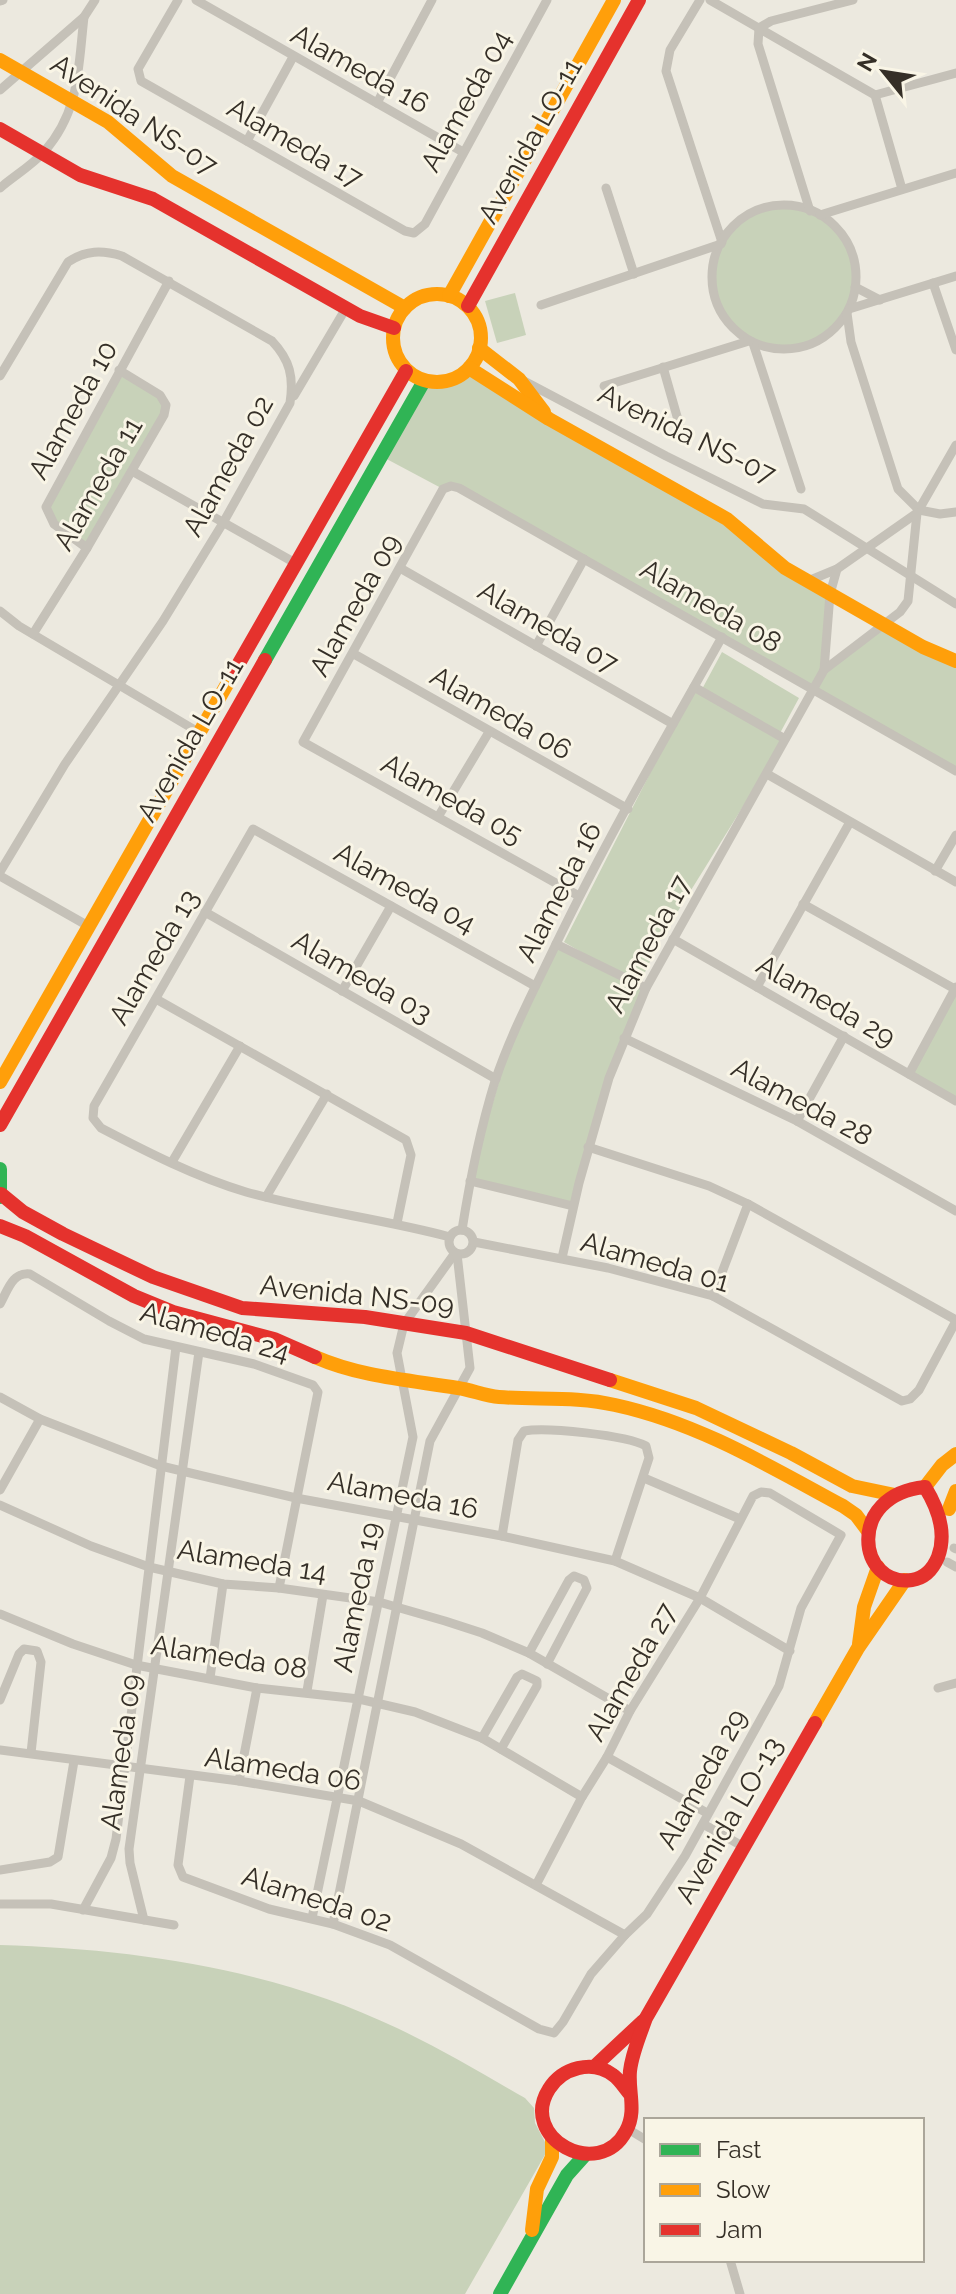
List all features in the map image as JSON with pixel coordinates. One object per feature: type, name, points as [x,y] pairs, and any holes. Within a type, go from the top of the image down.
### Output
[{"type":"street","points":[[0,90],[84,17],[95,0]]},
{"type":"street","name":"Alameda 17","points":[[178,0],[138,69],[144,83],[405,231],[414,233],[425,224]]},
{"type":"street","name":"Alameda 16","points":[[196,0],[463,152]]},
{"type":"street","points":[[377,103],[432,0]]},
{"type":"street","name":"Alameda 04","points":[[425,224],[547,0]]},
{"type":"street","name":"Avenida LO-11","points":[[449,296],[614,0]]},
{"type":"street","name":"Avenida LO-11","points":[[468,306],[639,0]]},
{"type":"street","points":[[700,0],[670,50],[666,71],[721,243]]},
{"type":"street","points":[[710,0],[875,95],[902,189]]},
{"type":"street","points":[[759,28],[771,21],[853,0]]},
{"type":"street","points":[[0,188],[41,155],[59,133],[74,103],[84,17]]},
{"type":"street","points":[[759,28],[758,44],[803,190],[815,213]]},
{"type":"street","points":[[247,141],[293,57]]},
{"type":"street","name":"Avenida NS-07","points":[[0,60],[108,122],[172,176],[405,308]]},
{"type":"street","points":[[875,95],[956,73]]},
{"type":"street","name":"Avenida NS-07","points":[[0,129],[80,175],[153,199],[360,316],[394,328]]},
{"type":"street","points":[[815,213],[956,173]]},
{"type":"street","points":[[606,188],[634,274]]},
{"type":"street","points":[[798,207],[803,190]]},
{"type":"street","points":[[833,225],[844,206]]},
{"type":"street","points":[[798,207],[815,213],[833,225],[852,253],[855,287],[848,311],[835,328],[815,342],[792,349],[769,348],[751,342],[725,318],[714,291],[714,262],[721,243],[747,216],[763,209],[798,207]]},
{"type":"street","points":[[713,214],[733,228]]},
{"type":"street","points":[[541,305],[721,243]]},
{"type":"street","name":"Alameda 02","points":[[0,376],[60,271],[77,256],[92,252],[122,256],[272,341],[289,364],[292,375],[290,403],[223,523],[0,874]]},
{"type":"street","points":[[692,255],[714,262]]},
{"type":"street","points":[[848,311],[956,276]]},
{"type":"street","name":"Alameda 10","points":[[87,548],[54,524],[46,507],[169,281]]},
{"type":"street","points":[[933,283],[956,350]]},
{"type":"street","points":[[855,287],[880,300]]},
{"type":"street","points":[[425,296],[449,296],[468,306],[476,318],[480,333],[479,348],[469,368],[456,378],[441,382],[424,381],[406,371],[397,358],[393,343],[394,328],[405,308],[425,296]]},
{"type":"street","points":[[290,403],[346,308]]},
{"type":"street","points":[[848,311],[851,342],[898,489],[918,512]]},
{"type":"street","points":[[835,328],[851,342]]},
{"type":"street","points":[[718,350],[734,329]]},
{"type":"street","points":[[604,386],[751,342]]},
{"type":"street","points":[[751,342],[765,374],[801,489]]},
{"type":"street","name":"Avenida NS-07","points":[[479,348],[519,379],[666,456],[763,504],[804,509],[956,604]]},
{"type":"street","points":[[765,374],[769,348]]},
{"type":"street","points":[[663,367],[682,434]]},
{"type":"street","name":"Avenida NS-07","points":[[469,368],[549,419],[727,519],[785,568],[808,582],[923,647],[956,661]]},
{"type":"street","name":"Alameda 11","points":[[33,634],[164,415],[166,405],[160,395],[119,370]]},
{"type":"street","name":"Avenida LO-11","points":[[0,1082],[406,371]]},
{"type":"street","name":"Avenida NS-07","points":[[519,379],[549,419]]},
{"type":"street","name":"Avenida LO-11","points":[[0,1125],[424,381]]},
{"type":"street","points":[[824,670],[900,612],[908,601],[918,512],[956,445]]},
{"type":"street","points":[[132,471],[297,564]]},
{"type":"street","name":"Alameda 08","points":[[443,489],[451,486],[459,488],[956,771]]},
{"type":"street","name":"Alameda 09","points":[[303,742],[443,489]]},
{"type":"street","points":[[808,582],[837,569],[918,512],[956,512]]},
{"type":"street","points":[[536,646],[584,559]]},
{"type":"street","name":"Alameda 07","points":[[400,568],[673,724]]},
{"type":"street","points":[[824,670],[830,594],[837,569]]},
{"type":"street","points":[[0,611],[33,634],[200,733]]},
{"type":"street","name":"Alameda 16","points":[[462,1230],[470,1181],[496,1079],[535,986],[579,896],[722,637]]},
{"type":"street","name":"Alameda 06","points":[[354,654],[628,809]]},
{"type":"street","name":"Alameda 17","points":[[562,1258],[588,1147],[609,1078],[646,988],[824,670]]},
{"type":"street","points":[[694,687],[785,739]]},
{"type":"street","points":[[438,817],[489,732]]},
{"type":"street","name":"Alameda 05","points":[[303,742],[579,896]]},
{"type":"street","points":[[767,774],[956,882]]},
{"type":"street","points":[[757,987],[850,822]]},
{"type":"street","name":"Alameda 04","points":[[253,829],[535,986]]},
{"type":"street","name":"Alameda 13","points":[[172,1162],[101,1128],[93,1118],[94,1106],[253,829]]},
{"type":"street","points":[[935,871],[956,835]]},
{"type":"street","points":[[0,874],[90,927]]},
{"type":"street","points":[[803,904],[956,988],[909,1074]]},
{"type":"street","points":[[342,991],[391,906]]},
{"type":"street","name":"Alameda 03","points":[[205,912],[496,1079]]},
{"type":"street","name":"Alameda 29","points":[[673,939],[956,1101]]},
{"type":"street","points":[[556,944],[646,988]]},
{"type":"street","points":[[156,999],[327,1094],[409,1144],[411,1155],[397,1223]]},
{"type":"street","points":[[797,1121],[844,1036]]},
{"type":"street","name":"Alameda 28","points":[[624,1038],[797,1121],[956,1211]]},
{"type":"street","points":[[240,1046],[172,1162],[212,1180],[266,1197],[397,1223],[450,1237]]},
{"type":"street","points":[[266,1197],[327,1094]]},
{"type":"street","points":[[588,1147],[664,1170],[748,1204],[956,1321]]},
{"type":"street","points":[[0,1169],[0,1195]]},
{"type":"street","points":[[470,1181],[573,1206]]},
{"type":"street","name":"Avenida NS-09","points":[[0,1195],[63,1234],[153,1277],[203,1296],[242,1308],[332,1314],[466,1333],[696,1408],[852,1486],[895,1495]]},
{"type":"street","points":[[713,1296],[748,1204]]},
{"type":"street","name":"Avenida NS-09","points":[[0,1226],[25,1236],[111,1285],[173,1312],[274,1339],[340,1368],[403,1382],[460,1388],[495,1397],[586,1400],[616,1405],[695,1429],[726,1442],[843,1506],[856,1515],[868,1531]]},
{"type":"street","points":[[457,1230],[462,1230],[470,1234],[474,1242],[468,1252],[456,1253],[449,1246],[450,1237],[457,1230]]},
{"type":"street","name":"Alameda 01","points":[[474,1242],[562,1258],[713,1296],[897,1399],[910,1399],[919,1390],[956,1321]]},
{"type":"street","name":"Alameda 19","points":[[312,1918],[413,1437],[397,1353],[404,1324],[456,1253]]},
{"type":"street","name":"Alameda 19","points":[[333,1924],[430,1441],[470,1368],[456,1253]]},
{"type":"street","name":"Alameda 24","points":[[0,1304],[14,1277],[22,1273],[30,1274],[129,1332],[176,1347],[254,1364],[313,1385],[318,1392],[296,1498]]},
{"type":"street","name":"Alameda 09","points":[[83,1910],[111,1858],[176,1347]]},
{"type":"street","name":"Alameda 09","points":[[144,1920],[129,1857],[199,1352]]},
{"type":"street","name":"Alameda 16","points":[[0,1397],[40,1419],[161,1466],[296,1498],[502,1536],[615,1561],[700,1598],[790,1651]]},
{"type":"street","points":[[0,1490],[40,1419]]},
{"type":"street","points":[[502,1536],[518,1440],[524,1431],[568,1432],[634,1441],[646,1446],[649,1458],[615,1561]]},
{"type":"street","points":[[925,1487],[949,1509],[955,1524],[953,1556],[928,1576],[905,1580],[890,1576],[878,1567],[869,1551],[868,1531],[885,1501],[905,1490],[925,1487],[942,1465],[956,1454]]},
{"type":"street","points":[[644,1478],[740,1519]]},
{"type":"street","points":[[949,1509],[956,1491]]},
{"type":"street","name":"Alameda 27","points":[[536,1885],[630,1711],[700,1598],[753,1496],[761,1492],[770,1493],[841,1535]]},
{"type":"street","points":[[279,1588],[296,1498]]},
{"type":"street","name":"Alameda 14","points":[[0,1505],[91,1546],[149,1567],[223,1584],[279,1588],[379,1602],[482,1633],[529,1653],[630,1711]]},
{"type":"street","name":"Alameda 29","points":[[563,2022],[591,1974],[647,1914],[663,1892],[703,1824],[779,1686],[801,1608],[841,1535]]},
{"type":"street","name":"Avenida LO-13","points":[[858,1648],[864,1607],[878,1567]]},
{"type":"street","points":[[529,1653],[569,1580],[574,1576],[584,1580],[587,1588],[547,1664]]},
{"type":"street","name":"Avenida LO-13","points":[[628,2129],[633,2111],[629,2093],[630,2067],[646,2018],[858,1648],[905,1580]]},
{"type":"street","points":[[210,1678],[223,1584]]},
{"type":"street","points":[[307,1691],[323,1595]]},
{"type":"street","name":"Alameda 08","points":[[0,1614],[73,1644],[136,1665],[257,1688],[307,1691],[380,1702],[415,1712],[482,1738],[582,1797]]},
{"type":"street","points":[[0,1700],[19,1654],[24,1649],[37,1651],[41,1662],[31,1753]]},
{"type":"street","points":[[482,1738],[517,1677],[522,1674],[532,1677],[537,1681],[537,1686],[501,1749]]},
{"type":"street","points":[[938,1688],[956,1683]]},
{"type":"street","points":[[239,1781],[257,1688]]},
{"type":"street","name":"Alameda 06","points":[[0,1750],[239,1781],[359,1801],[461,1844],[625,1935]]},
{"type":"street","points":[[607,1757],[707,1813]]},
{"type":"street","points":[[0,1870],[50,1862],[58,1857],[74,1761]]},
{"type":"street","name":"Alameda 02","points":[[190,1776],[178,1865],[180,1874],[269,1909],[333,1924],[400,1950],[546,2033],[554,2033],[563,2022]]},
{"type":"street","points":[[703,1824],[744,1847]]},
{"type":"street","points":[[0,1904],[51,1904],[174,1925]]},
{"type":"street","name":"Avenida LO-13","points":[[529,2242],[537,2189],[552,2157],[552,2139],[544,2123],[542,2105],[548,2088],[560,2074],[577,2066],[595,2066],[646,2018]]},
{"type":"street","points":[[595,2066],[612,2072],[629,2093]]},
{"type":"street","points":[[552,2139],[567,2151],[584,2156],[602,2153],[618,2144],[628,2129],[644,2139]]},
{"type":"street","name":"Avenida LO-13","points":[[500,2294],[567,2175],[584,2156]]},
{"type":"street","points":[[731,2262],[740,2294]]},
{"type":"green space","points":[[784,207],[811,212],[834,228],[850,251],[855,278],[850,305],[834,328],[811,344],[784,349],[757,344],[734,328],[718,305],[713,278],[718,251],[734,228],[757,212]]},
{"type":"green space","points":[[515,293],[526,335],[497,343],[485,301]]},
{"type":"green space","points":[[469,368],[643,472],[830,594],[824,669],[884,624],[956,655],[956,771],[451,486],[443,489],[381,456],[424,381],[456,378]]},
{"type":"green space","points":[[119,370],[160,395],[166,409],[87,548],[49,518],[48,500]]},
{"type":"green space","points":[[722,652],[799,698],[779,735],[785,739],[660,940],[639,985],[646,988],[624,1038],[573,1206],[470,1181],[510,1044],[556,944],[619,974],[564,942],[694,687],[701,691]]},
{"type":"green space","points":[[956,990],[956,1101],[909,1074]]},
{"type":"green space","points":[[0,1945],[102,1951],[203,1966],[302,1991],[350,2008],[430,2044],[525,2098],[534,2108],[535,2123],[547,2146],[546,2153],[465,2294],[0,2294]]},
{"type":"traffic: fast","points":[[265,660],[424,381]]},
{"type":"traffic: fast","points":[[0,1169],[0,1197]]},
{"type":"traffic: fast","points":[[500,2294],[567,2175],[584,2156]]},
{"type":"traffic: slow","points":[[449,296],[614,0]]},
{"type":"traffic: slow","points":[[0,60],[108,122],[172,176],[405,308]]},
{"type":"traffic: slow","points":[[437,294],[454,298],[468,307],[477,321],[481,338],[477,355],[468,369],[454,378],[437,382],[420,378],[406,369],[397,355],[393,338],[397,321],[406,307],[420,298],[437,294]]},
{"type":"traffic: slow","points":[[479,348],[519,379],[544,412]]},
{"type":"traffic: slow","points":[[469,368],[549,419],[727,519],[785,568],[923,647],[956,661]]},
{"type":"traffic: slow","points":[[0,1082],[234,672]]},
{"type":"traffic: slow","points":[[315,1357],[368,1373],[494,1396],[586,1400],[646,1413],[704,1434],[760,1461],[843,1506],[856,1515],[868,1531]]},
{"type":"traffic: slow","points":[[610,1380],[696,1408],[852,1486],[895,1495]]},
{"type":"traffic: slow","points":[[925,1487],[942,1465],[956,1454]]},
{"type":"traffic: slow","points":[[949,1509],[956,1491]]},
{"type":"traffic: slow","points":[[859,1644],[864,1607],[878,1567]]},
{"type":"traffic: slow","points":[[815,1723],[858,1648],[905,1580]]},
{"type":"traffic: slow","points":[[532,2230],[537,2189],[552,2157],[552,2139]]},
{"type":"traffic: jam","points":[[468,306],[639,0]]},
{"type":"traffic: jam","points":[[0,129],[80,175],[153,199],[360,316],[394,328]]},
{"type":"traffic: jam","points":[[234,672],[406,371]]},
{"type":"traffic: jam","points":[[0,1125],[265,660]]},
{"type":"traffic: jam","points":[[1,1194],[23,1212],[63,1234],[153,1277],[242,1308],[365,1317],[466,1333],[610,1380]]},
{"type":"traffic: jam","points":[[0,1226],[25,1236],[134,1296],[173,1312],[274,1339],[315,1357]]},
{"type":"traffic: jam","points":[[925,1487],[940,1521],[942,1539],[938,1557],[925,1575],[912,1580],[894,1579],[880,1570],[871,1556],[868,1540],[871,1522],[882,1506],[899,1494],[925,1487]]},
{"type":"traffic: jam","points":[[629,2093],[605,2070],[587,2067],[569,2071],[549,2089],[542,2107],[544,2123],[553,2137],[566,2148],[582,2153],[598,2153],[614,2146],[626,2131],[632,2109],[631,2064],[646,2018],[815,1723]]},
{"type":"traffic: jam","points":[[595,2066],[643,2021]]}]
